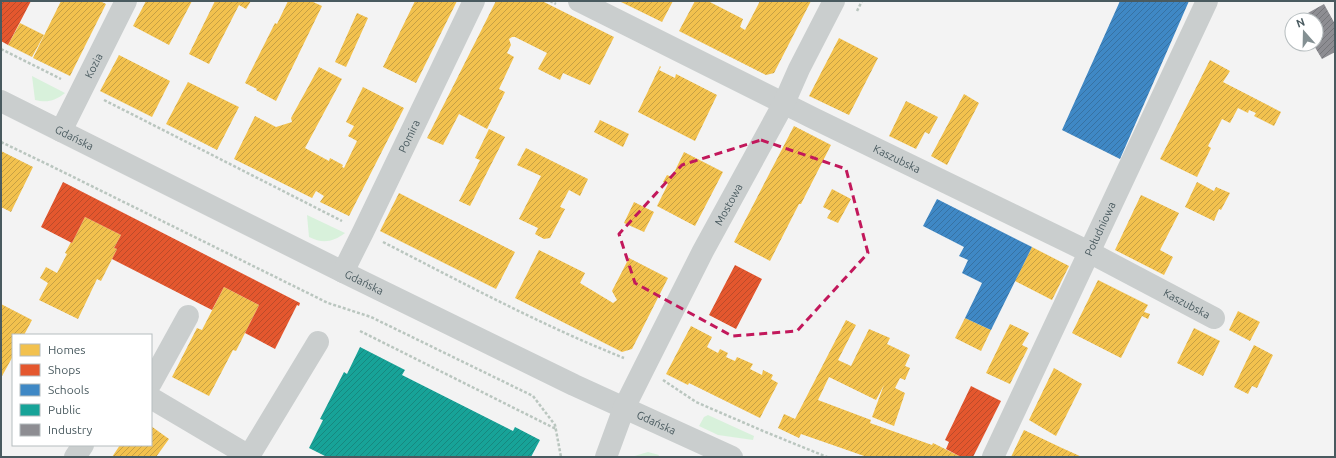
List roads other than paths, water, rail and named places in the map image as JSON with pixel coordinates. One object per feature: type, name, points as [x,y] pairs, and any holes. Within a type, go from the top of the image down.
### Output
[{"type":"street","name":"Kozia","points":[[62,131],[126,1]]},
{"type":"street","name":"Pomira","points":[[343,272],[474,1]]},
{"type":"street","name":"Kaszubska","points":[[579,1],[1088,252],[1214,318]]},
{"type":"street","name":"Mostowa","points":[[606,457],[624,408],[703,251],[784,103],[799,69],[834,1]]},
{"type":"street","name":"Południowa","points":[[993,457],[1207,1]]},
{"type":"street","name":"Gdańska","points":[[1,101],[343,272],[574,385],[732,457]]},
{"type":"street","points":[[152,381],[188,316]]},
{"type":"street","points":[[152,399],[249,456],[318,342]]},
{"type":"street","points":[[75,457],[82,446]]}]
